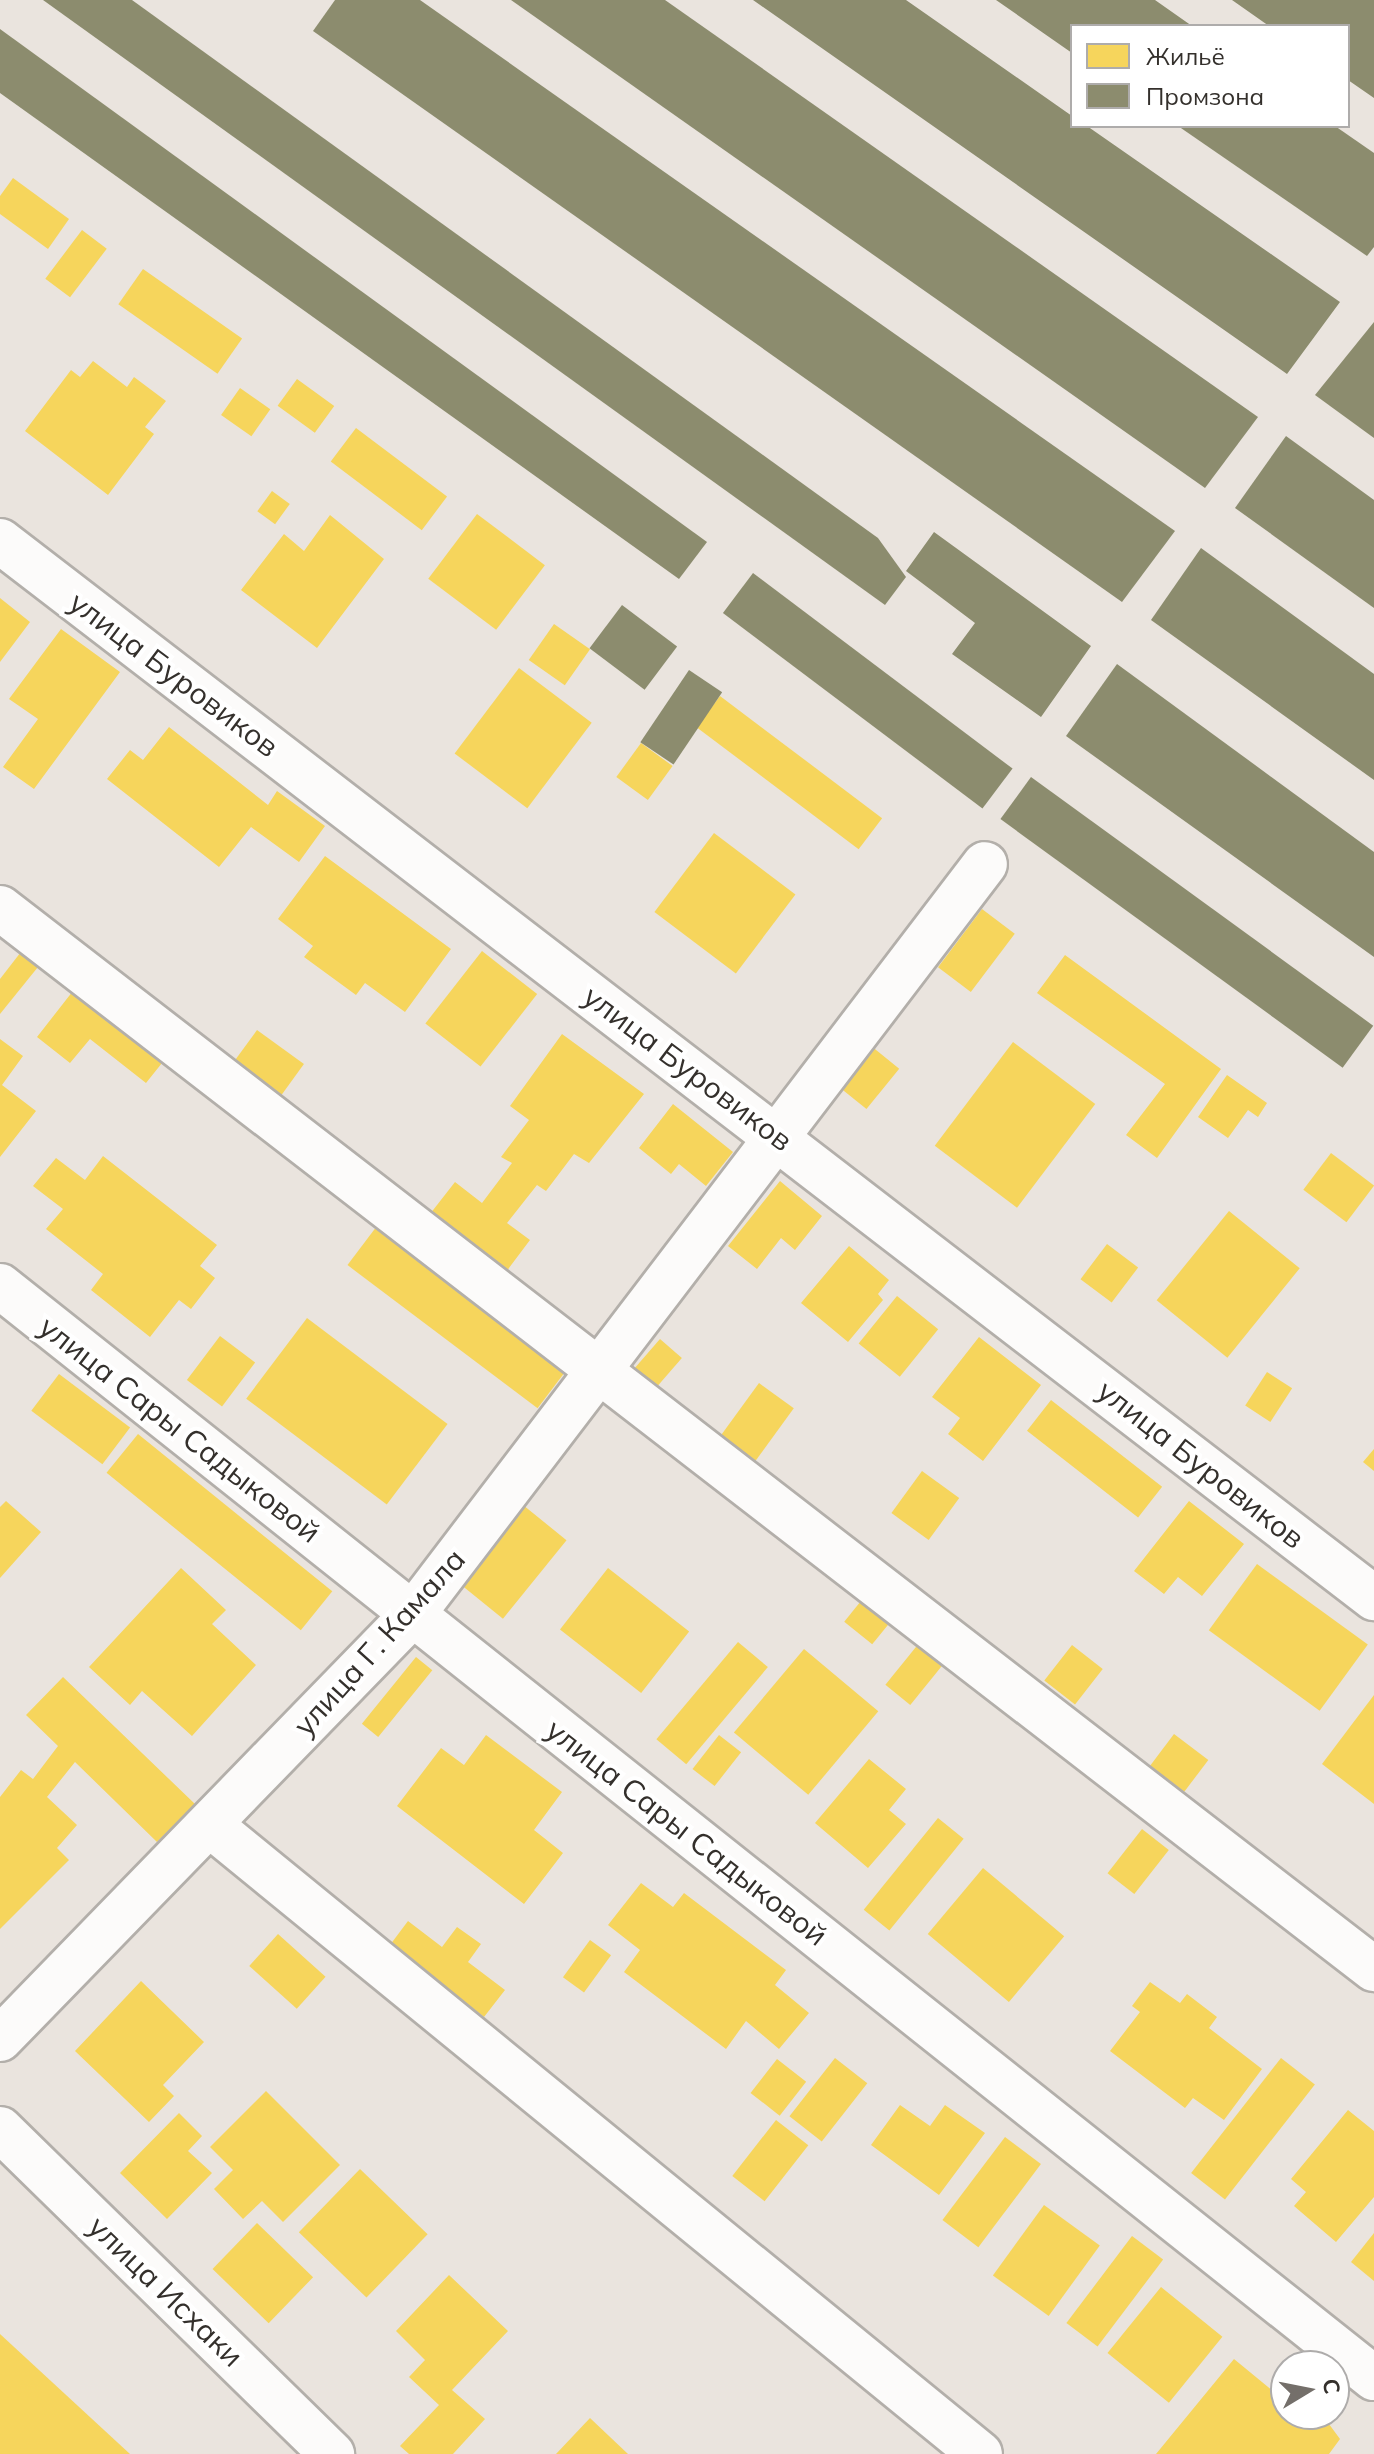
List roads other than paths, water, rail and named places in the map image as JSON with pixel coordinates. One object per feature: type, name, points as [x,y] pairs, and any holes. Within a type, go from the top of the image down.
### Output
[{"type":"street","name":"улица Буровиков","points":[[0,541],[782,1139],[1374,1598]]},
{"type":"street","name":"улица Г. Камала","points":[[0,2039],[413,1614],[782,1139],[985,864]]},
{"type":"street","points":[[0,908],[598,1376],[1374,1969]]},
{"type":"street","name":"улица Сары Садыковой","points":[[0,1286],[1374,2378]]},
{"type":"street","points":[[210,1825],[980,2454]]},
{"type":"street","name":"улица Исхаки","points":[[0,2129],[332,2454]]}]
